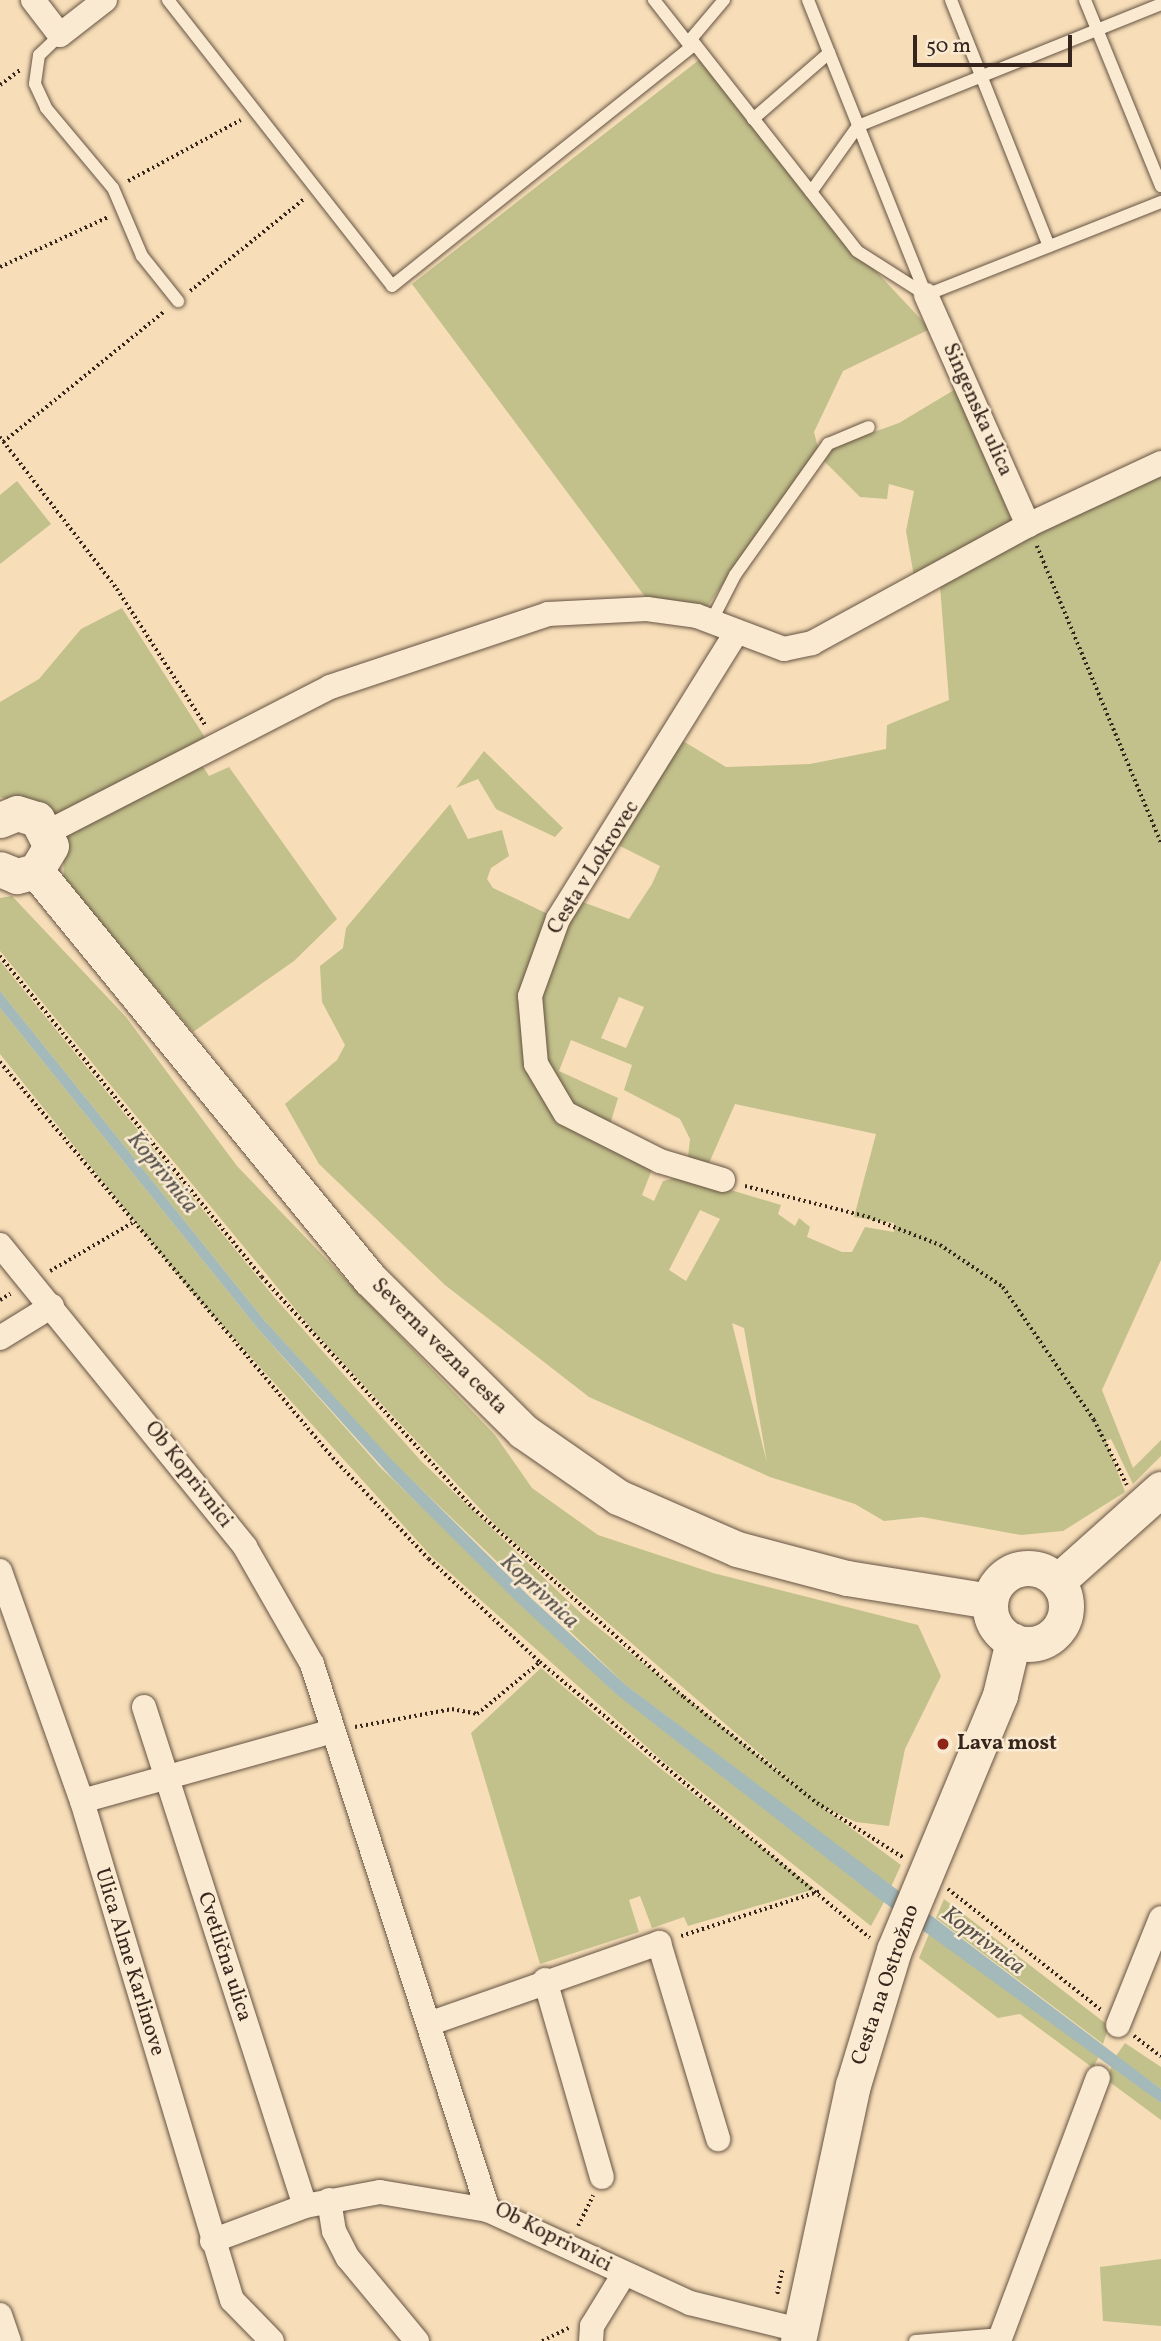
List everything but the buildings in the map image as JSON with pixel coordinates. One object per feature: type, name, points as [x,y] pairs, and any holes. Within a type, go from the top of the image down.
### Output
[{"type":"street","points":[[33,0],[60,35],[105,0]]},
{"type":"street","name":"Singenska ulica","points":[[926,295],[1028,525]]},
{"type":"street","points":[[48,832],[330,687],[548,614],[647,609],[711,622],[784,649],[812,643],[1028,525],[1161,463]]},
{"type":"street","name":"Cesta v Lokrovec","points":[[723,1180],[660,1161],[565,1113],[536,1064],[530,996],[558,919],[736,633]]},
{"type":"street","points":[[0,820],[27,815],[48,832]]},
{"type":"street","points":[[0,869],[17,876],[36,871],[48,856],[48,832]]},
{"type":"street","name":"Severna vezna cesta","points":[[36,871],[370,1279],[523,1431],[618,1497],[737,1549],[846,1578],[990,1601]]},
{"type":"street","name":"Ob Koprivnici","points":[[0,1245],[245,1547],[312,1664],[431,2023],[488,2210],[690,2303],[799,2336]]},
{"type":"street","points":[[0,1338],[52,1306]]},
{"type":"street","points":[[1058,1581],[1150,1499]]},
{"type":"street","points":[[1023,1567],[1058,1581],[1067,1605],[1058,1630],[1038,1643],[1013,1641],[995,1625],[990,1601],[1000,1579],[1023,1567]]},
{"type":"street","name":"Ulica Alme Karlinove","points":[[0,1571],[82,1801],[232,2301],[272,2341]]},
{"type":"street","name":"Cesta na Ostrožno","points":[[799,2336],[885,1946],[926,1872],[1000,1695],[1013,1641]]},
{"type":"street","name":"Cvetlična ulica","points":[[144,1707],[305,2206]]},
{"type":"street","points":[[82,1801],[332,1731]]},
{"type":"street","points":[[1118,2025],[1161,1918]]},
{"type":"street","points":[[431,2023],[545,1980],[659,1943],[718,2139]]},
{"type":"street","points":[[545,1980],[601,2177]]},
{"type":"street","points":[[1000,2337],[1098,2078]]},
{"type":"street","points":[[212,2241],[305,2206],[380,2192],[488,2210]]},
{"type":"street","points":[[329,2200],[334,2231],[348,2258],[417,2341]]},
{"type":"street","points":[[592,2334],[624,2274]]},
{"type":"street","points":[[0,2315],[9,2341]]},
{"type":"lane","points":[[168,0],[252,114],[316,189],[392,286],[691,47],[654,0]]},
{"type":"lane","points":[[724,0],[691,39],[857,251],[926,295]]},
{"type":"lane","points":[[808,0],[926,295]]},
{"type":"lane","points":[[951,0],[1049,246]]},
{"type":"lane","points":[[1085,0],[1161,186]]},
{"type":"lane","points":[[811,192],[858,126],[1161,4]]},
{"type":"lane","points":[[60,35],[39,55],[35,84],[46,107],[113,188],[142,256],[178,301]]},
{"type":"lane","points":[[753,119],[829,53]]},
{"type":"lane","points":[[926,295],[1161,202]]},
{"type":"lane","points":[[711,622],[735,575],[828,444],[869,427]]},
{"type":"lane","points":[[915,2341],[1000,2337]]},
{"type":"path","points":[[113,188],[252,114]]},
{"type":"path","points":[[218,743],[117,589],[2,440],[316,189]]},
{"type":"path","points":[[0,267],[123,210]]},
{"type":"path","points":[[1028,525],[1161,843]]},
{"type":"path","points":[[0,956],[262,1277],[464,1499],[684,1697],[817,1802],[926,1872],[1118,2025],[1161,2056]]},
{"type":"path","points":[[0,1062],[132,1223],[333,1458],[540,1662],[885,1946]]},
{"type":"path","points":[[723,1180],[868,1217],[940,1245],[1003,1287],[1150,1499]]},
{"type":"path","points":[[30,1282],[132,1223]]},
{"type":"path","points":[[332,1731],[452,1709],[477,1714],[540,1662]]},
{"type":"path","points":[[659,1943],[820,1891]]},
{"type":"path","points":[[568,2247],[601,2177]]},
{"type":"path","points":[[542,2341],[570,2327],[592,2334]]},
{"type":"shaded area","points":[[704,56],[857,251],[930,329],[843,371],[814,432],[818,448],[707,607],[646,598],[412,284]]},
{"type":"shaded area","points":[[959,387],[1013,524],[915,582],[906,531],[914,491],[889,484],[887,499],[860,497],[824,461],[834,446],[899,423]]},
{"type":"shaded area","points":[[1161,471],[1161,1260],[1102,1390],[1133,1468],[1161,1440],[1161,1456],[1133,1484],[1111,1439],[1106,1441],[1125,1492],[1063,1531],[1021,1535],[922,1517],[884,1521],[855,1504],[770,1477],[589,1397],[445,1285],[319,1164],[285,1104],[337,1060],[345,1045],[322,1002],[320,966],[343,948],[346,928],[450,804],[468,839],[502,830],[509,856],[491,868],[487,879],[493,888],[552,916],[528,987],[531,1060],[561,1114],[647,1160],[651,1172],[642,1195],[654,1201],[663,1181],[684,1176],[781,1205],[778,1214],[795,1226],[799,1218],[810,1227],[807,1237],[842,1252],[852,1252],[865,1227],[894,1232],[894,1223],[854,1217],[876,1134],[735,1104],[706,1170],[688,1157],[690,1139],[680,1119],[624,1090],[632,1065],[571,1040],[559,1071],[618,1098],[608,1131],[567,1106],[551,1085],[541,1052],[539,986],[549,949],[577,900],[629,919],[652,884],[660,866],[614,843],[678,738],[726,767],[810,764],[886,749],[887,725],[949,700],[940,586],[1029,532]],"holes":[[[619,997],[644,1007],[626,1048],[601,1038]],[[700,1210],[720,1219],[686,1281],[669,1270]],[[732,1323],[744,1328],[767,1463]]]},
{"type":"shaded area","points":[[17,481],[51,524],[0,564],[0,495]]},
{"type":"shaded area","points":[[122,608],[206,739],[54,817],[0,797],[0,702],[39,679],[81,629]]},
{"type":"shaded area","points":[[484,751],[563,828],[555,837],[496,809],[478,779],[456,788]]},
{"type":"shaded area","points":[[200,762],[209,776],[229,767],[337,919],[294,961],[193,1032],[64,881],[62,830]]},
{"type":"shaded area","points":[[12,896],[126,1017],[237,1166],[495,1435],[532,1488],[598,1535],[713,1573],[918,1625],[941,1676],[905,1749],[889,1826],[856,1822],[821,1806],[901,1865],[891,1887],[626,1685],[389,1458],[265,1321],[0,991],[0,961],[274,1297],[422,1462],[584,1616],[810,1797],[499,1529],[315,1333],[0,951],[0,898]]},
{"type":"shaded area","points":[[0,991],[265,1321],[391,1459],[532,1599],[626,1685],[1161,2089],[1161,2103],[878,1898],[616,1694],[516,1601],[393,1479],[258,1329],[0,1008]]},
{"type":"shaded area","points":[[0,1008],[258,1329],[380,1467],[613,1691],[884,1902],[871,1926],[665,1763],[432,1557],[190,1290],[0,1054]]},
{"type":"shaded area","points":[[541,1668],[660,1768],[815,1889],[688,1926],[684,1917],[652,1928],[640,1896],[629,1900],[639,1932],[540,1964],[471,1733]]},
{"type":"shaded area","points":[[944,1899],[1109,2026],[1103,2044],[936,1918]]},
{"type":"shaded area","points":[[929,1934],[1099,2056],[1093,2068],[1020,2014],[998,2018],[919,1958]]},
{"type":"shaded area","points":[[1125,2043],[1161,2067],[1161,2089],[1116,2056]]},
{"type":"shaded area","points":[[1112,2065],[1161,2103],[1161,2120],[1107,2080]]},
{"type":"shaded area","points":[[1161,2259],[1161,2326],[1103,2321],[1100,2267]]},
{"type":"place","name":"Lava most","points":[[943,1744]]},
{"type":"water label","name":"Koprivnica","points":[[162,1173]]},
{"type":"water label","name":"Koprivnica","points":[[539,1592]]},
{"type":"water label","name":"Koprivnica","points":[[983,1941]]}]
